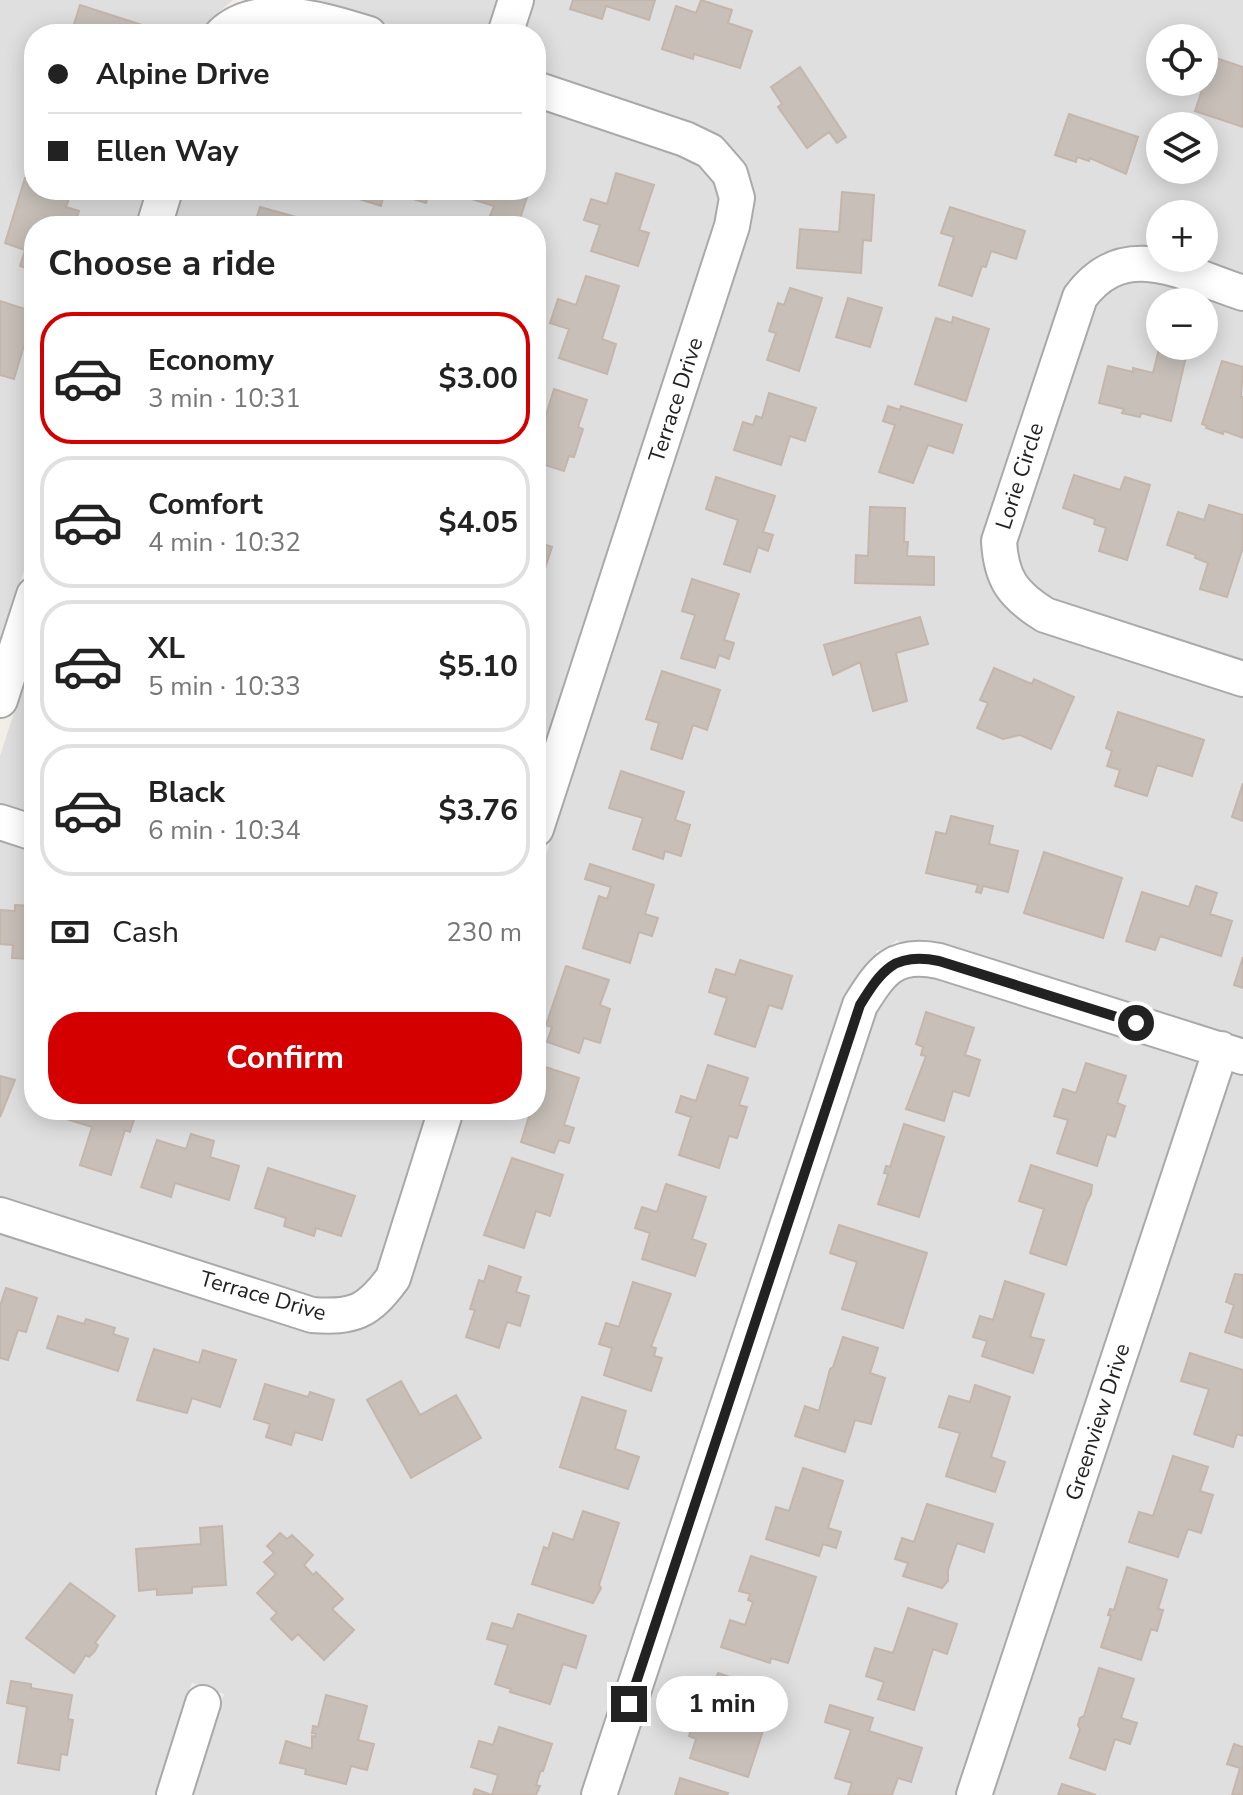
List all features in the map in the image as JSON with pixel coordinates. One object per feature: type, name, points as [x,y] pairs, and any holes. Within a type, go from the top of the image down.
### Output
[{"type":"street","points":[[508,24],[516,0]]},
{"type":"street","points":[[232,24],[247,10],[271,6],[337,24]]},
{"type":"street","name":"Terrace Drive","points":[[546,92],[685,139],[710,151],[730,174],[737,198],[732,226],[546,798]]},
{"type":"street","name":"Lorie Circle","points":[[1243,293],[1156,264],[1133,262],[1111,268],[1093,280],[1080,297],[999,541],[1000,563],[1009,584],[1022,601],[1045,615],[1243,679]]},
{"type":"street","points":[[3,684],[24,624]]},
{"type":"street","points":[[0,822],[24,830]]},
{"type":"street","points":[[599,1795],[860,1005],[877,979],[897,962],[918,957],[939,961],[1232,1053]]},
{"type":"street","name":"Greenview Drive","points":[[974,1795],[1232,1053]]},
{"type":"street","name":"Terrace Drive","points":[[0,1215],[312,1315],[337,1317],[359,1313],[378,1298],[393,1278],[443,1120]]},
{"type":"street","points":[[174,1795],[203,1703]]},
{"type":"shaded area","points":[[0,0],[233,0],[208,24],[24,24],[24,200],[145,200],[139,216],[24,216],[24,571],[0,644]]},
{"type":"shaded area","points":[[314,0],[498,0],[490,24],[387,24]]},
{"type":"shaded area","points":[[534,0],[1243,0],[1243,277],[1218,269],[1218,200],[1146,200],[1146,249],[1127,247],[1105,254],[1083,267],[1064,291],[982,536],[984,567],[993,588],[1009,610],[1040,629],[1243,695],[1243,1041],[943,946],[921,941],[901,944],[897,940],[888,948],[876,951],[877,956],[862,971],[843,1000],[581,1795],[192,1795],[224,1694],[192,1683],[156,1795],[0,1795],[0,1231],[341,1332],[363,1328],[392,1308],[409,1283],[461,1120],[546,1120],[546,854],[749,232],[754,201],[746,171],[691,124],[546,76],[546,24],[526,24]]},
{"type":"shaded area","points":[[546,109],[679,153],[699,162],[714,180],[719,198],[716,222],[546,742],[546,216],[175,216],[181,200],[546,200]]},
{"type":"shaded area","points":[[1136,278],[1178,288],[1146,288],[1146,360],[1218,360],[1218,301],[1243,309],[1243,663],[1052,601],[1034,590],[1017,560],[1016,544],[1096,304],[1105,291]]},
{"type":"shaded area","points":[[24,682],[24,814],[0,806],[0,756]]},
{"type":"shaded area","points":[[0,838],[24,846],[24,1120],[425,1120],[377,1271],[365,1288],[350,1298],[315,1299],[0,1199]]},
{"type":"shaded area","points":[[919,973],[1200,1059],[956,1795],[617,1795],[876,1012],[890,990],[906,976]]},
{"type":"shaded area","points":[[1233,1069],[1243,1073],[1243,1795],[992,1795]]},
{"type":"building","points":[[573,0],[655,0],[649,20],[606,6],[602,19],[570,9]]},
{"type":"building","points":[[701,0],[732,10],[728,23],[752,31],[740,68],[694,54],[693,59],[662,49],[676,6],[696,13]]},
{"type":"building","points":[[80,5],[139,24],[74,24]]},
{"type":"building","points":[[1218,59],[1243,67],[1243,127],[1218,119],[1218,112],[1195,111],[1200,96],[1218,96]]},
{"type":"building","points":[[800,67],[846,137],[837,143],[829,132],[807,148],[778,107],[782,104],[771,87]]},
{"type":"building","points":[[1069,114],[1138,137],[1126,174],[1090,158],[1089,161],[1077,157],[1076,162],[1055,155]]},
{"type":"building","points":[[616,173],[654,185],[639,230],[649,233],[638,266],[591,251],[600,225],[584,220],[591,199],[607,204]]},
{"type":"building","points":[[24,181],[24,200],[68,200],[66,207],[79,211],[77,216],[24,216],[24,250],[5,243]]},
{"type":"building","points":[[842,192],[874,195],[871,241],[863,240],[861,273],[797,268],[800,229],[839,232]]},
{"type":"building","points":[[362,200],[382,200],[381,206]]},
{"type":"building","points":[[475,200],[526,200],[521,216],[490,216],[494,206]]},
{"type":"building","points":[[260,207],[292,216],[257,216]]},
{"type":"building","points":[[950,207],[1025,231],[1016,259],[991,251],[986,267],[982,266],[972,296],[939,285],[954,237],[941,233]]},
{"type":"building","points":[[586,276],[619,286],[602,339],[616,344],[607,374],[559,358],[569,329],[550,323],[558,299],[576,305]]},
{"type":"building","points":[[790,288],[822,298],[799,371],[767,360],[776,333],[769,331],[778,303],[784,305]]},
{"type":"building","points":[[848,298],[882,308],[870,347],[836,337]]},
{"type":"building","points":[[0,301],[24,309],[24,346],[14,379],[0,375]]},
{"type":"building","points":[[953,317],[989,329],[966,401],[915,384],[936,318],[952,323]]},
{"type":"building","points":[[1156,360],[1185,360],[1171,421],[1141,413],[1140,417],[1122,413],[1124,409],[1099,403],[1108,366],[1153,373]]},
{"type":"building","points":[[1222,361],[1243,367],[1243,438],[1224,431],[1223,434],[1202,424]]},
{"type":"building","points":[[554,389],[587,400],[578,427],[583,429],[574,457],[569,456],[564,471],[546,465],[546,415]]},
{"type":"building","points":[[769,393],[816,408],[805,441],[790,436],[781,465],[734,450],[743,422],[753,425],[756,416],[762,418]]},
{"type":"building","points":[[888,406],[900,410],[901,406],[962,425],[953,453],[928,445],[913,483],[879,472],[895,425],[883,421]]},
{"type":"building","points":[[1074,475],[1120,490],[1125,477],[1150,485],[1127,560],[1099,551],[1106,528],[1094,524],[1095,519],[1063,508]]},
{"type":"building","points":[[716,477],[775,496],[763,532],[773,535],[768,551],[758,547],[750,572],[724,564],[738,520],[706,509]]},
{"type":"building","points":[[1209,505],[1243,515],[1243,547],[1227,597],[1200,589],[1208,563],[1195,558],[1196,555],[1167,545],[1178,512],[1204,520]]},
{"type":"building","points":[[870,507],[905,508],[904,542],[908,542],[907,556],[934,557],[934,585],[855,583],[856,555],[868,556]]},
{"type":"building","points":[[546,545],[552,547],[546,566]]},
{"type":"building","points":[[692,579],[739,594],[724,640],[734,643],[729,659],[719,655],[715,668],[681,658],[695,615],[682,611]]},
{"type":"building","points":[[920,617],[928,644],[896,653],[907,701],[873,711],[860,662],[833,675],[824,645]]},
{"type":"building","points":[[994,668],[1032,684],[1034,679],[1074,697],[1051,749],[1020,735],[1003,739],[977,728],[988,703],[980,700]]},
{"type":"building","points":[[662,671],[720,690],[707,730],[693,725],[682,759],[651,749],[659,723],[646,719]]},
{"type":"building","points":[[1118,712],[1204,740],[1192,776],[1157,765],[1147,796],[1115,786],[1120,770],[1107,766],[1112,751],[1106,748]]},
{"type":"building","points":[[621,771],[684,792],[675,820],[690,825],[681,856],[665,851],[663,859],[633,849],[643,818],[609,808]]},
{"type":"building","points":[[1243,783],[1243,821],[1232,817]]},
{"type":"building","points":[[951,816],[993,826],[989,844],[1018,851],[1008,892],[983,886],[981,893],[976,892],[978,885],[926,873],[936,832],[946,834]]},
{"type":"building","points":[[1044,852],[1122,878],[1103,938],[1024,913]]},
{"type":"building","points":[[590,864],[654,885],[645,914],[658,918],[652,936],[639,932],[630,963],[583,948],[599,896],[607,899],[611,887],[585,879]]},
{"type":"building","points":[[1196,886],[1217,893],[1210,914],[1232,921],[1221,956],[1160,936],[1155,950],[1126,941],[1142,892],[1189,907]]},
{"type":"building","points":[[15,905],[24,905],[24,959],[12,958],[13,945],[0,944],[0,910],[15,911]]},
{"type":"building","points":[[1243,957],[1243,988],[1234,985]]},
{"type":"building","points":[[740,960],[792,976],[782,1009],[769,1005],[755,1047],[715,1034],[727,998],[709,992],[716,969],[735,975]]},
{"type":"building","points":[[566,966],[609,980],[600,1005],[610,1009],[600,1043],[584,1038],[579,1053],[547,1042],[552,1027],[546,1025]]},
{"type":"building","points":[[926,1012],[974,1028],[965,1055],[980,1060],[969,1096],[953,1091],[944,1121],[906,1109],[926,1056],[921,1055],[923,1047],[916,1044]]},
{"type":"building","points":[[1086,1063],[1126,1076],[1117,1103],[1125,1106],[1115,1137],[1107,1134],[1097,1166],[1057,1153],[1068,1120],[1054,1116],[1063,1089],[1076,1093]]},
{"type":"building","points":[[708,1065],[748,1078],[739,1105],[747,1107],[737,1138],[729,1136],[719,1168],[679,1155],[691,1117],[676,1112],[681,1096],[696,1101]]},
{"type":"building","points":[[546,1067],[579,1078],[564,1125],[574,1128],[569,1143],[559,1140],[554,1153],[521,1142],[528,1120],[546,1120]]},
{"type":"building","points":[[0,1076],[15,1080],[0,1117]]},
{"type":"building","points":[[70,1120],[134,1120],[130,1132],[125,1130],[111,1175],[80,1165],[92,1127]]},
{"type":"building","points":[[904,1124],[944,1137],[919,1217],[878,1204],[888,1174],[884,1173],[886,1166],[890,1167]]},
{"type":"building","points":[[191,1134],[214,1141],[210,1157],[239,1166],[229,1200],[175,1183],[171,1197],[141,1187],[157,1140],[186,1149]]},
{"type":"building","points":[[512,1158],[563,1175],[550,1216],[536,1211],[524,1248],[484,1235]]},
{"type":"building","points":[[1031,1165],[1092,1185],[1066,1265],[1030,1253],[1044,1209],[1019,1201]]},
{"type":"building","points":[[268,1168],[355,1196],[341,1236],[316,1228],[314,1236],[284,1226],[286,1218],[255,1208]]},
{"type":"building","points":[[666,1184],[706,1197],[692,1239],[706,1244],[695,1276],[642,1259],[650,1233],[635,1228],[642,1207],[657,1212]]},
{"type":"building","points":[[839,1225],[927,1253],[903,1328],[842,1309],[857,1262],[830,1253]]},
{"type":"building","points":[[489,1266],[521,1277],[516,1292],[529,1296],[520,1326],[507,1322],[499,1348],[466,1337],[475,1310],[470,1309],[479,1280],[484,1282]]},
{"type":"building","points":[[1235,1274],[1243,1275],[1243,1338],[1225,1332],[1234,1305],[1226,1302]]},
{"type":"building","points":[[1005,1281],[1044,1294],[1030,1337],[1044,1340],[1033,1373],[982,1356],[987,1341],[973,1337],[980,1316],[993,1320]]},
{"type":"building","points":[[633,1282],[671,1294],[651,1347],[656,1348],[654,1356],[662,1358],[651,1391],[604,1375],[612,1348],[599,1344],[606,1323],[619,1327]]},
{"type":"building","points":[[6,1288],[37,1298],[26,1332],[18,1330],[8,1360],[0,1358],[0,1306]]},
{"type":"building","points":[[58,1316],[84,1324],[86,1319],[115,1328],[113,1334],[128,1339],[118,1371],[47,1348]]},
{"type":"building","points":[[843,1337],[878,1348],[870,1373],[885,1378],[871,1424],[855,1420],[845,1452],[795,1436],[805,1406],[819,1411],[830,1369]]},
{"type":"building","points":[[154,1349],[199,1363],[203,1350],[236,1360],[220,1407],[192,1398],[187,1413],[137,1400]]},
{"type":"building","points":[[1190,1353],[1243,1370],[1243,1436],[1237,1434],[1233,1447],[1194,1434],[1209,1389],[1181,1381]]},
{"type":"building","points":[[401,1381],[420,1415],[456,1395],[481,1438],[411,1478],[367,1400]]},
{"type":"building","points":[[265,1384],[308,1397],[310,1392],[334,1400],[322,1440],[295,1432],[291,1445],[266,1437],[270,1424],[254,1419]]},
{"type":"building","points":[[975,1385],[1010,1397],[991,1457],[1005,1462],[995,1492],[946,1476],[960,1433],[939,1427],[949,1396],[970,1402]]},
{"type":"building","points":[[582,1397],[626,1411],[615,1449],[639,1457],[628,1489],[560,1467]]},
{"type":"building","points":[[1173,1456],[1208,1467],[1200,1491],[1213,1495],[1201,1533],[1188,1529],[1178,1557],[1129,1542],[1139,1512],[1153,1516]]},
{"type":"building","points":[[803,1468],[843,1481],[828,1528],[841,1532],[836,1548],[823,1544],[819,1556],[766,1539],[776,1507],[789,1511]]},
{"type":"building","points":[[927,1504],[993,1524],[984,1552],[957,1543],[948,1570],[948,1581],[942,1588],[903,1576],[908,1563],[895,1559],[902,1538],[914,1542]]},
{"type":"building","points":[[583,1511],[619,1523],[599,1585],[601,1588],[593,1603],[532,1584],[544,1547],[548,1549],[553,1533],[573,1540]]},
{"type":"building","points":[[222,1526],[226,1585],[192,1587],[192,1593],[157,1595],[157,1589],[139,1591],[136,1549],[201,1544],[200,1528]]},
{"type":"building","points":[[280,1533],[287,1539],[292,1535],[313,1555],[304,1565],[313,1575],[316,1572],[343,1599],[332,1609],[354,1630],[324,1660],[298,1634],[292,1640],[271,1619],[277,1613],[257,1593],[276,1574],[264,1562],[274,1553],[267,1546]]},
{"type":"building","points":[[751,1556],[816,1577],[788,1663],[771,1658],[770,1663],[721,1647],[730,1620],[745,1625],[753,1602],[748,1600],[750,1594],[739,1591]]},
{"type":"building","points":[[1127,1567],[1167,1580],[1158,1609],[1163,1610],[1157,1631],[1151,1629],[1141,1660],[1101,1647],[1111,1616],[1108,1615],[1110,1609],[1114,1610]]},
{"type":"building","points":[[70,1583],[115,1616],[95,1643],[98,1645],[95,1651],[89,1657],[86,1655],[74,1673],[26,1638]]},
{"type":"building","points":[[908,1608],[957,1624],[947,1654],[933,1649],[914,1710],[878,1699],[884,1682],[866,1676],[875,1648],[893,1653]]},
{"type":"building","points":[[518,1614],[586,1636],[576,1668],[563,1664],[550,1704],[495,1684],[508,1645],[487,1639],[492,1623],[513,1629]]},
{"type":"building","points":[[1099,1668],[1134,1679],[1121,1718],[1137,1723],[1130,1744],[1115,1739],[1105,1770],[1070,1758],[1080,1729],[1080,1718],[1084,1716]]},
{"type":"building","points":[[718,1673],[760,1687],[754,1707],[769,1712],[748,1777],[690,1758],[696,1739],[689,1736],[700,1703],[707,1705]]},
{"type":"building","points":[[11,1681],[72,1695],[68,1719],[73,1720],[67,1755],[61,1754],[59,1770],[18,1763],[27,1707],[7,1703]]},
{"type":"building","points":[[326,1695],[367,1706],[358,1740],[374,1744],[367,1770],[351,1766],[346,1784],[305,1774],[306,1769],[280,1763],[286,1741],[312,1749],[312,1736],[316,1734],[312,1733],[313,1726],[318,1727]]},
{"type":"building","points":[[830,1705],[873,1718],[869,1731],[922,1748],[911,1782],[898,1778],[892,1795],[848,1795],[852,1783],[835,1778],[851,1730],[825,1722]]},
{"type":"building","points":[[499,1727],[552,1744],[536,1785],[540,1786],[536,1795],[492,1795],[498,1775],[471,1767],[479,1741],[493,1745]]},
{"type":"building","points":[[1234,1744],[1243,1747],[1243,1795],[1232,1795],[1240,1768],[1227,1764]]},
{"type":"building","points":[[680,1778],[728,1793],[675,1795]]},
{"type":"building","points":[[1062,1784],[1096,1795],[1058,1795]]},
{"type":"building","points":[[475,1789],[492,1795],[473,1795]]},
{"type":"route","points":[[629,1704],[860,1005],[877,979],[897,962],[918,957],[1136,1023]]}]
